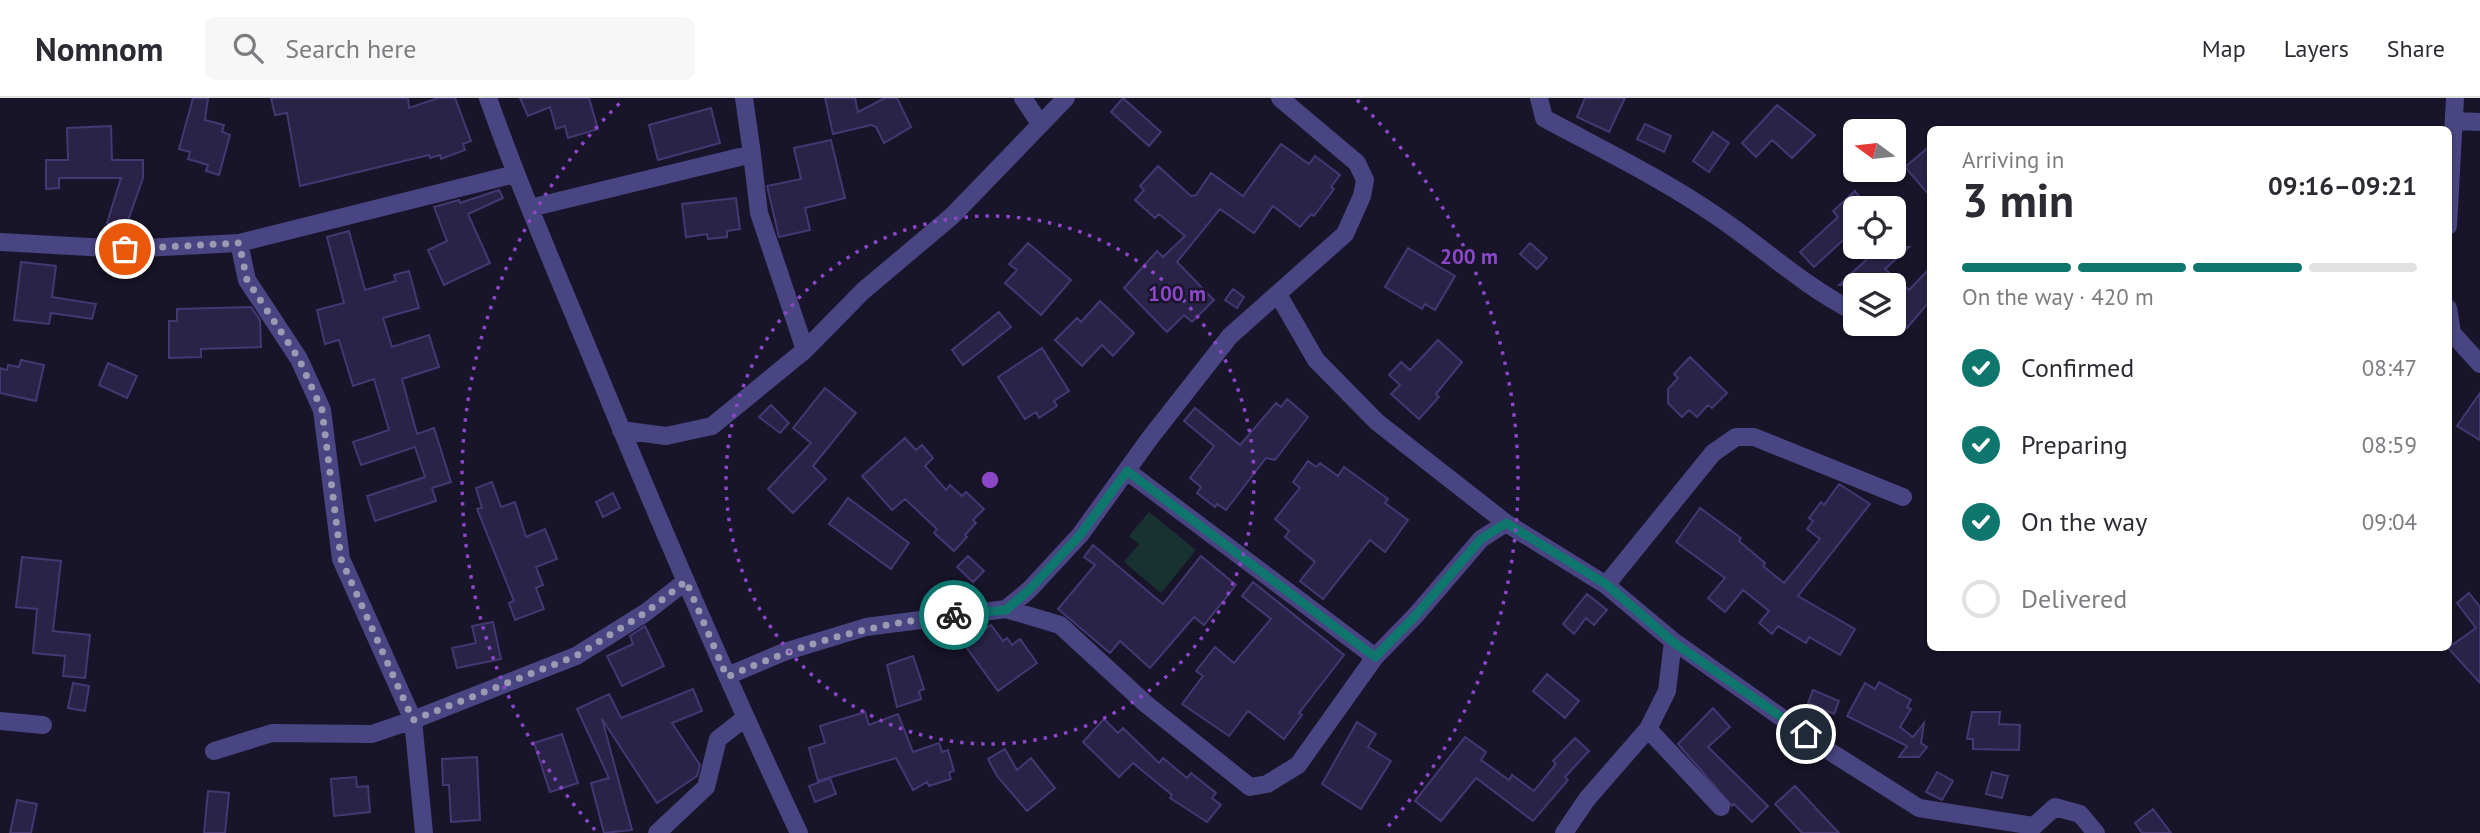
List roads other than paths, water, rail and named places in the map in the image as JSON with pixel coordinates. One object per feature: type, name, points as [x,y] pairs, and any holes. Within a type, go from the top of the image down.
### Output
[{"type":"street","points":[[488,98],[515,174],[621,429],[745,718],[799,833]]},
{"type":"street","points":[[744,98],[760,213],[805,350]]},
{"type":"street","points":[[1023,98],[1040,122]]},
{"type":"street","points":[[621,429],[666,436],[712,426],[805,350],[863,291],[952,216],[1066,98]]},
{"type":"street","points":[[1006,610],[1029,590],[1080,535],[1230,336],[1279,296],[1345,234],[1362,196],[1365,180],[1357,163],[1280,98]]},
{"type":"street","points":[[1539,98],[1544,118],[1660,181],[1716,215],[1815,290],[1843,305]]},
{"type":"street","points":[[2452,156],[2455,98]]},
{"type":"street","points":[[2454,121],[2480,122]]},
{"type":"street","points":[[530,208],[752,153]]},
{"type":"street","points":[[0,242],[125,249],[239,243],[515,174]]},
{"type":"street","points":[[239,243],[247,280],[299,359],[322,410],[341,559],[413,720],[424,833]]},
{"type":"street","points":[[1279,296],[1316,360],[1377,422],[1506,523],[1606,584],[1673,642],[1826,749],[1919,808],[2034,826],[2055,807],[2080,814],[2096,833]]},
{"type":"street","points":[[2452,333],[2480,364]]},
{"type":"street","points":[[1606,584],[1713,453],[1736,438],[1754,437],[1903,497]]},
{"type":"street","points":[[1127,471],[1375,657]]},
{"type":"street","points":[[727,677],[784,652],[866,627],[1006,610],[1060,625],[1202,751],[1250,786],[1267,784],[1298,765],[1375,657],[1416,615],[1481,539],[1506,523]]},
{"type":"street","points":[[214,751],[272,733],[372,734],[413,720],[576,656],[645,613],[686,581]]},
{"type":"street","points":[[1564,833],[1587,799],[1648,729],[1667,691],[1673,642]]},
{"type":"street","points":[[657,833],[706,787],[718,739],[745,718]]},
{"type":"street","points":[[0,721],[43,725]]},
{"type":"street","points":[[1648,729],[1721,807]]}]
